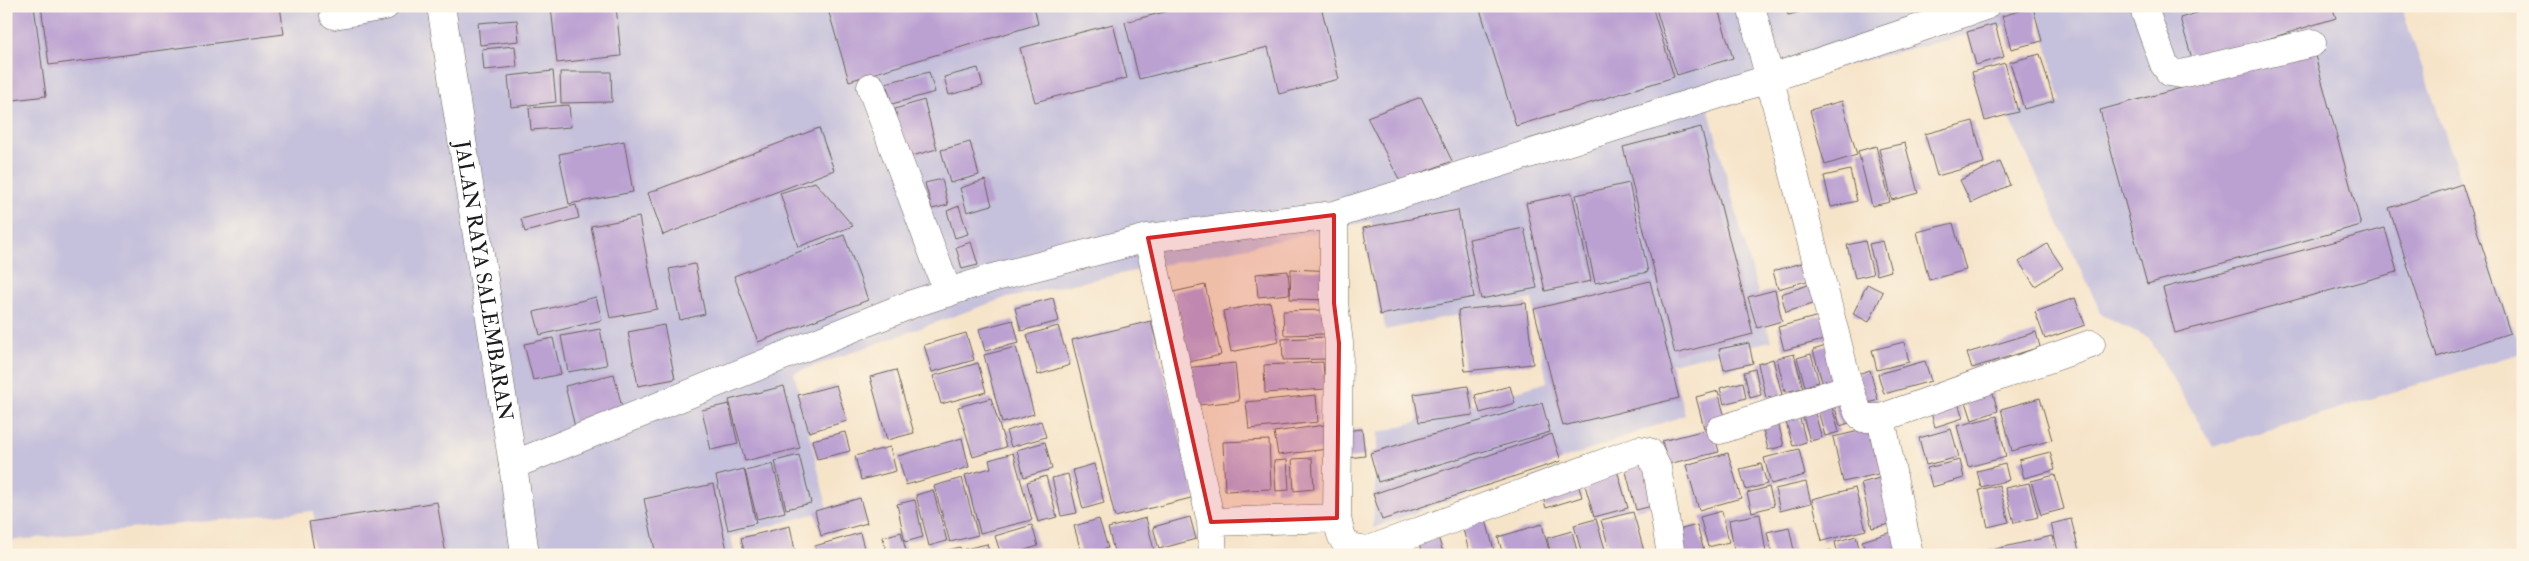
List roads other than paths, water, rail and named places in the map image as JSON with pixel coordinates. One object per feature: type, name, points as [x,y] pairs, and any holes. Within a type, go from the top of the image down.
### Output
[{"type":"street","points":[[334,15],[385,6]]},
{"type":"street","name":"JALAN RAYA SALEMBARAN","points":[[441,6],[513,465],[525,555]]},
{"type":"street","points":[[1751,6],[1849,388],[1858,412],[1863,418],[1881,418],[2092,344]]},
{"type":"street","points":[[513,465],[912,304],[992,278],[1148,238],[1334,215],[1771,78],[1985,6]]},
{"type":"street","points":[[2143,6],[2164,64],[2170,72],[2181,74],[2312,43]]},
{"type":"street","points":[[871,87],[948,293]]},
{"type":"street","points":[[1334,215],[1334,303],[1339,343],[1337,518],[1342,539],[1353,549],[1369,550],[1639,450],[1649,452],[1657,468],[1671,555]]},
{"type":"street","points":[[1148,238],[1211,522],[1213,555]]},
{"type":"street","points":[[1720,430],[1849,388]]},
{"type":"street","points":[[1881,418],[1909,555]]},
{"type":"street","points":[[1211,522],[1337,518]]}]
